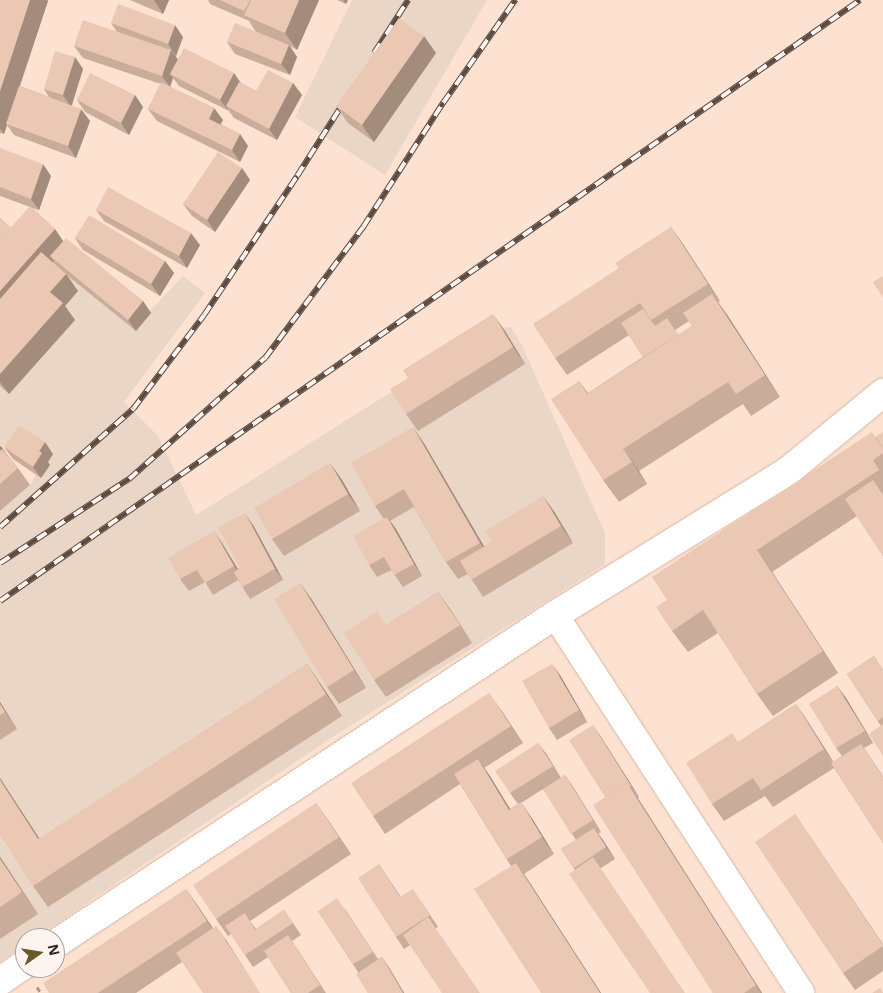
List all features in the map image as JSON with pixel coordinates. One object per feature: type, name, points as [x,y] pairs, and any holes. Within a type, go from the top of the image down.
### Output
[{"type":"main road","points":[[65,937],[555,615],[788,471],[883,393]]},
{"type":"main road","points":[[0,981],[15,971]]},
{"type":"street","points":[[555,615],[801,993]]},
{"type":"shaded area","points":[[352,0],[487,0],[385,175],[295,117]]},
{"type":"shaded area","points":[[74,248],[149,312],[183,276],[205,293],[124,402],[158,436],[196,515],[491,329],[511,327],[522,345],[605,533],[605,564],[328,740],[50,928],[15,928],[15,952],[0,962],[0,511],[30,485],[50,453],[21,434],[3,446],[0,444],[0,324]]},
{"type":"building","points":[[0,0],[30,0],[0,91]]},
{"type":"building","points":[[220,0],[250,0],[244,11]]},
{"type":"building","points":[[251,0],[299,0],[285,33],[244,15]]},
{"type":"building","points":[[118,4],[175,25],[168,44],[111,23]]},
{"type":"building","points":[[399,18],[424,36],[362,125],[336,106]]},
{"type":"building","points":[[83,20],[171,50],[162,76],[74,46]]},
{"type":"building","points":[[235,23],[289,45],[281,64],[227,42]]},
{"type":"building","points":[[184,48],[234,73],[220,100],[170,74]]},
{"type":"building","points":[[55,51],[75,57],[63,95],[44,89]]},
{"type":"building","points":[[268,70],[293,83],[269,129],[226,106],[239,82],[256,91]]},
{"type":"building","points":[[90,73],[135,95],[121,123],[77,100]]},
{"type":"building","points":[[161,82],[214,108],[209,119],[240,134],[232,150],[148,109]]},
{"type":"building","points":[[19,86],[81,109],[68,146],[6,124]]},
{"type":"building","points":[[0,148],[43,164],[31,199],[0,187]]},
{"type":"building","points":[[218,152],[242,168],[207,220],[183,204]]},
{"type":"building","points":[[108,187],[191,233],[179,256],[96,210]]},
{"type":"building","points":[[30,206],[55,229],[0,291],[0,240]]},
{"type":"building","points":[[89,215],[165,261],[151,284],[75,238]]},
{"type":"building","points":[[0,218],[11,228],[0,240]]},
{"type":"building","points":[[671,227],[708,284],[651,320],[640,303],[555,358],[533,324],[619,268],[615,263]]},
{"type":"building","points":[[66,238],[143,301],[128,320],[50,256]]},
{"type":"building","points":[[41,252],[66,274],[50,292],[63,303],[0,374],[0,299]]},
{"type":"building","points":[[883,276],[883,298],[873,282]]},
{"type":"building","points":[[712,294],[765,375],[736,394],[728,382],[623,449],[632,462],[603,480],[551,399],[579,381],[587,394],[692,326],[683,313]]},
{"type":"building","points":[[643,309],[655,326],[667,318],[678,335],[643,357],[621,323]]},
{"type":"building","points":[[493,314],[513,347],[406,414],[390,389],[408,378],[403,370]]},
{"type":"building","points":[[19,425],[45,442],[39,451],[42,453],[33,467],[4,447]]},
{"type":"building","points":[[413,427],[480,543],[446,562],[404,489],[375,506],[351,463]]},
{"type":"building","points":[[872,432],[883,449],[883,453],[873,460],[879,470],[757,550],[823,651],[757,694],[703,610],[672,631],[656,607],[667,600],[652,577]]},
{"type":"building","points":[[883,432],[883,448],[876,437]]},
{"type":"building","points":[[2,449],[18,468],[0,484],[0,451]]},
{"type":"building","points":[[330,463],[348,494],[272,539],[254,508]]},
{"type":"building","points":[[873,480],[883,495],[883,556],[845,499]]},
{"type":"building","points":[[543,496],[561,526],[471,580],[460,561],[492,542],[485,531]]},
{"type":"building","points":[[245,513],[275,569],[242,587],[234,572],[240,568],[218,527]]},
{"type":"building","points":[[387,517],[414,564],[394,575],[384,557],[369,565],[353,536]]},
{"type":"building","points":[[214,531],[234,566],[205,583],[197,570],[180,579],[168,558]]},
{"type":"building","points":[[300,583],[354,670],[327,687],[274,599]]},
{"type":"building","points":[[438,592],[460,625],[374,680],[344,633],[377,611],[386,625]]},
{"type":"building","points":[[874,656],[883,671],[883,717],[878,721],[847,674]]},
{"type":"building","points":[[307,664],[326,694],[33,886],[0,835],[0,780],[38,839]]},
{"type":"building","points":[[552,664],[579,710],[549,728],[522,681]]},
{"type":"building","points":[[837,686],[865,731],[836,748],[809,704]]},
{"type":"building","points":[[489,693],[511,726],[373,816],[351,783]]},
{"type":"building","points":[[0,704],[5,712],[0,715]]},
{"type":"building","points":[[796,704],[824,749],[761,790],[753,778],[712,804],[686,763],[732,733],[738,742]]},
{"type":"building","points":[[883,724],[883,756],[869,734]]},
{"type":"building","points":[[593,725],[631,786],[629,787],[627,783],[605,797],[569,740]]},
{"type":"building","points":[[538,743],[553,766],[510,793],[495,771]]},
{"type":"building","points":[[861,744],[883,777],[883,843],[831,763]]},
{"type":"building","points":[[478,759],[509,810],[521,802],[542,837],[507,859],[454,774]]},
{"type":"building","points":[[565,775],[593,820],[571,834],[543,789]]},
{"type":"building","points":[[627,783],[756,985],[744,993],[713,993],[593,805]]},
{"type":"building","points":[[316,803],[339,837],[216,919],[193,885]]},
{"type":"building","points":[[795,814],[883,945],[843,973],[755,842]]},
{"type":"building","points":[[594,828],[606,847],[574,868],[561,849]]},
{"type":"building","points":[[593,857],[685,993],[650,993],[569,874]]},
{"type":"building","points":[[0,859],[22,892],[0,907]]},
{"type":"building","points":[[516,863],[600,993],[541,993],[474,889]]},
{"type":"building","points":[[379,864],[400,897],[413,889],[430,915],[396,937],[358,878]]},
{"type":"building","points":[[186,889],[207,921],[98,993],[49,993],[43,983],[51,978],[65,978],[65,969]]},
{"type":"building","points":[[337,898],[373,952],[353,964],[318,911]]},
{"type":"building","points":[[284,910],[293,923],[245,955],[225,926],[245,913],[255,930]]},
{"type":"building","points":[[428,917],[480,993],[442,993],[403,935]]},
{"type":"building","points":[[216,926],[260,993],[203,993],[176,953]]},
{"type":"building","points":[[288,935],[320,985],[308,993],[291,993],[264,951]]},
{"type":"building","points":[[382,957],[403,993],[368,993],[356,974]]},
{"type":"building","points":[[880,988],[883,993],[872,993]]},
{"type":"railway","points":[[374,53],[408,0]]},
{"type":"railway","points":[[0,563],[129,479],[265,358],[363,227],[443,103],[515,0]]},
{"type":"railway","points":[[0,601],[860,0]]},
{"type":"railway","points":[[0,527],[133,409],[204,315],[297,176],[345,100]]}]
